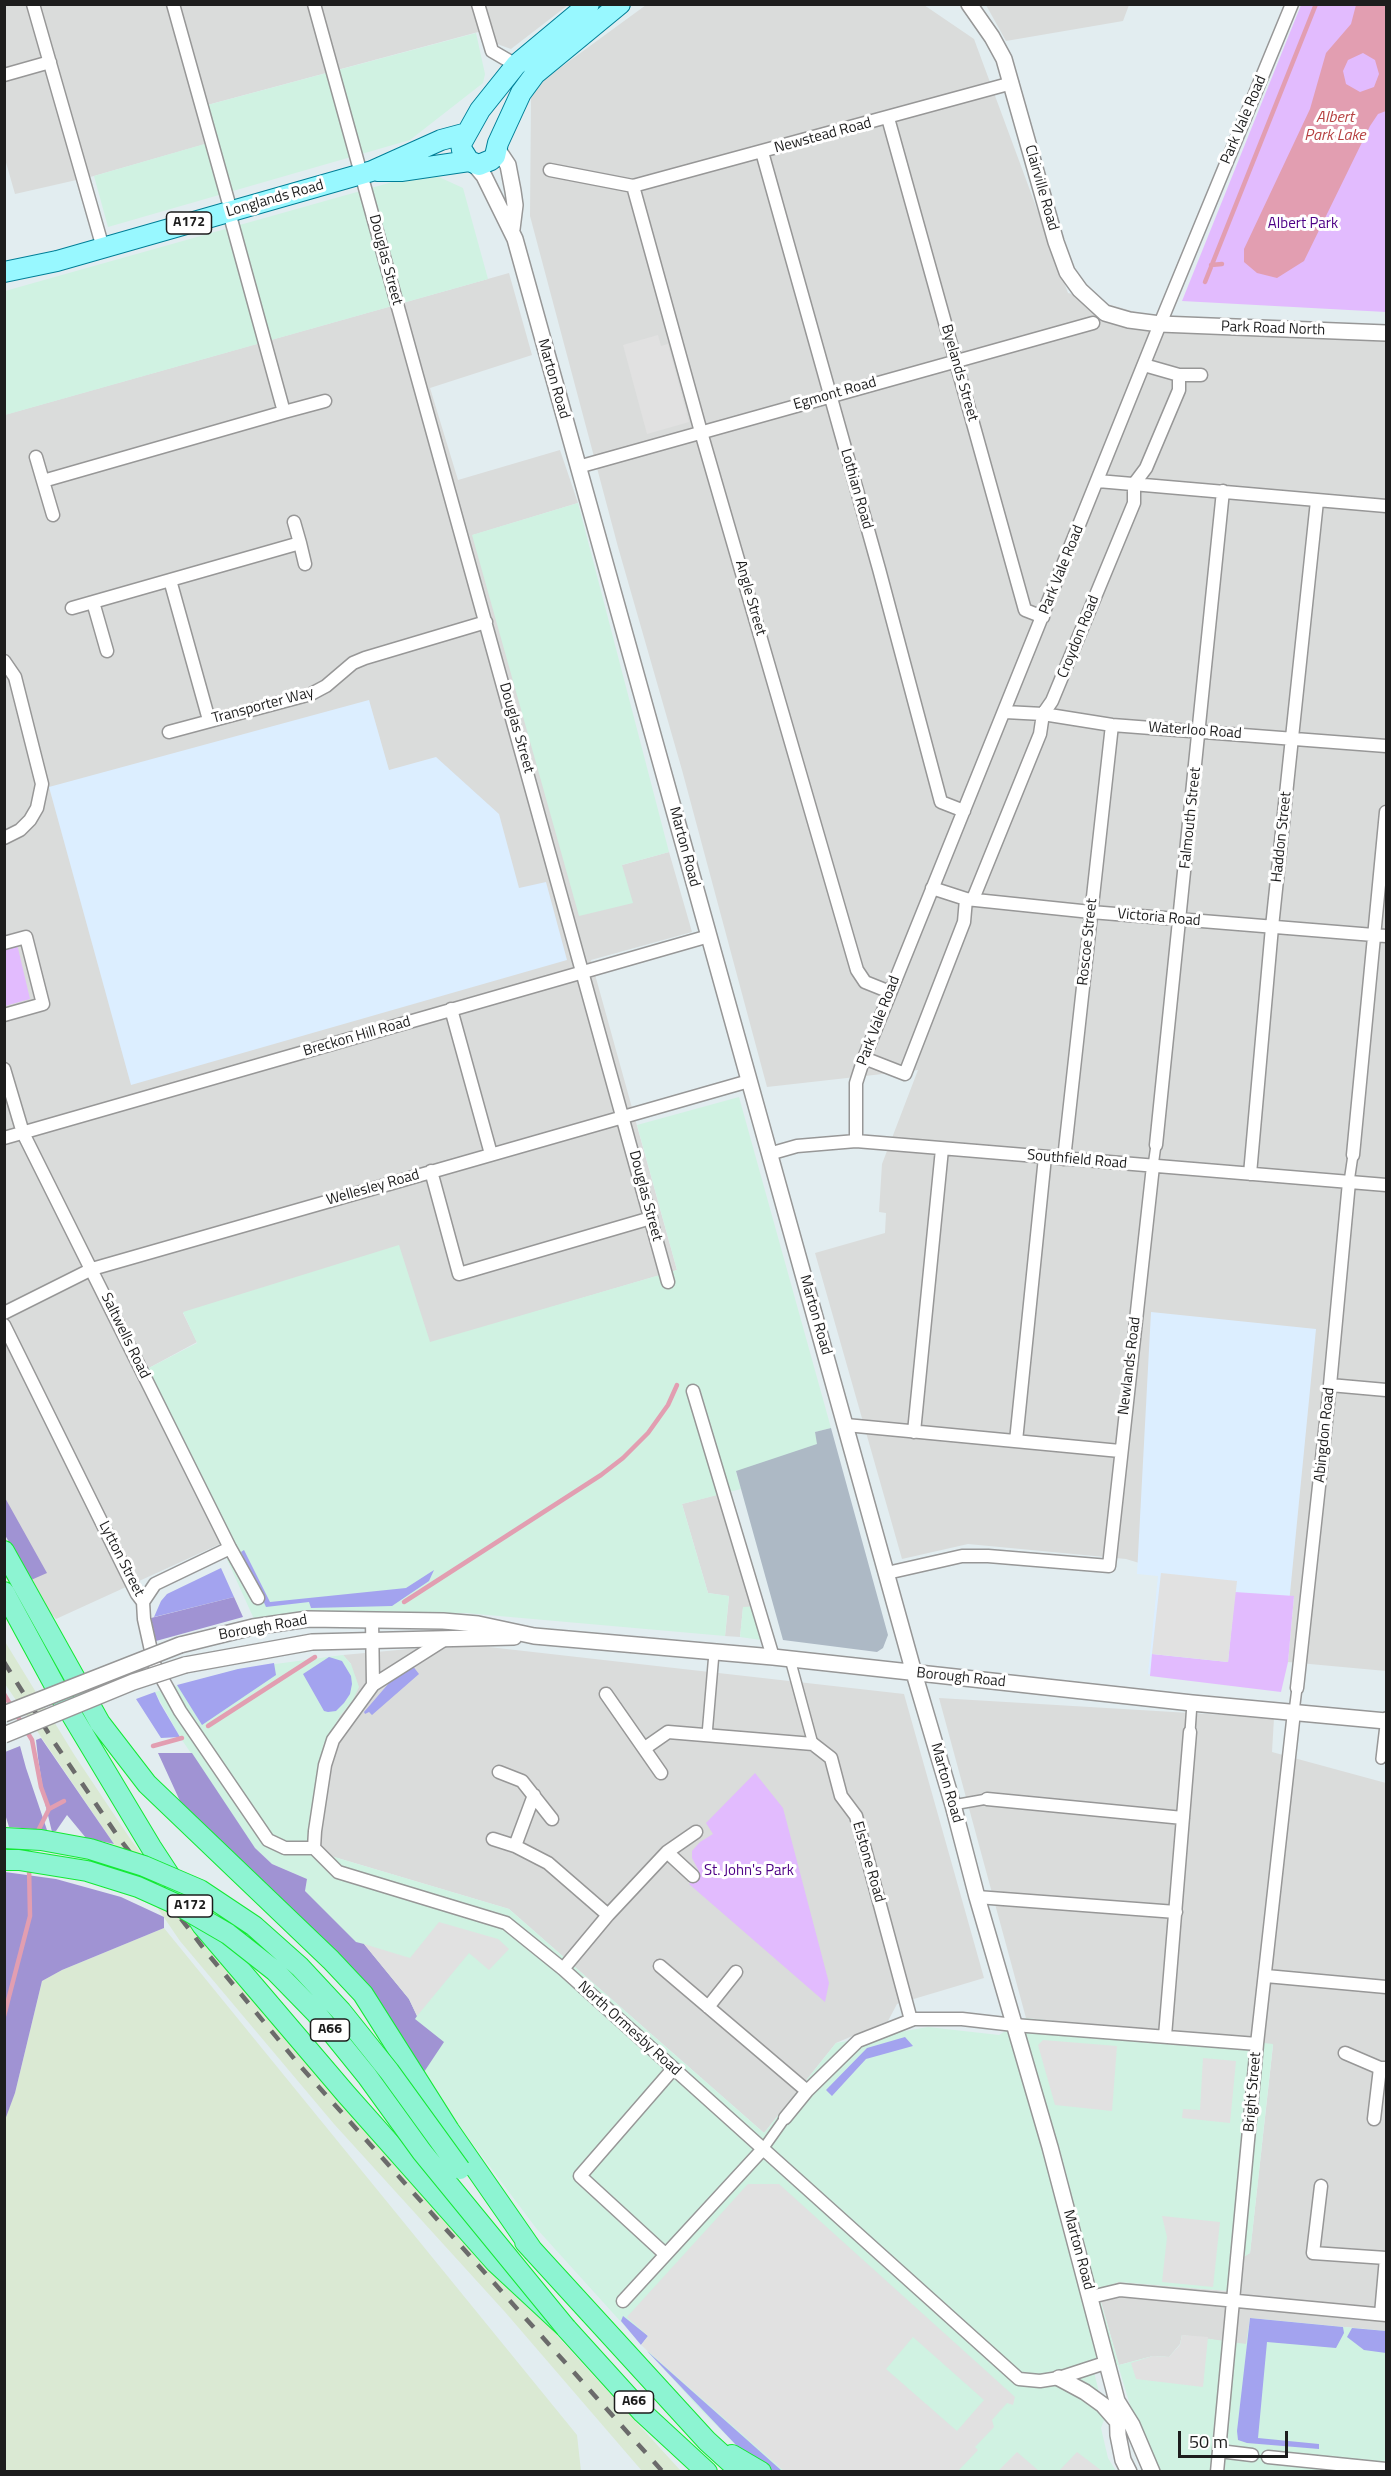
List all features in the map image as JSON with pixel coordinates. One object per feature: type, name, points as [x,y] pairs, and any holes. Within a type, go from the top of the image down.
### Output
[{"type":"highway","points":[[4,1551],[100,1723],[147,1784],[331,1960],[363,1994],[449,2130],[533,2251]]},
{"type":"highway","name":"A172","points":[[4,1592],[61,1697],[202,1925],[346,2094],[496,2263],[566,2328]]},
{"type":"highway","name":"A66","points":[[4,1838],[41,1840],[90,1849],[144,1866],[200,1890],[254,1926],[300,1967],[341,2011],[389,2071],[460,2169],[707,2441],[741,2472]]},
{"type":"highway","name":"A66","points":[[4,1860],[20,1860],[87,1871],[138,1887],[178,1905],[228,1934],[275,1971],[324,2022],[430,2162],[566,2328],[643,2413],[707,2472]]},
{"type":"highway","points":[[707,2441],[761,2472]]},
{"type":"main road","points":[[468,132],[480,110],[516,65],[589,4]]},
{"type":"main road","points":[[471,162],[485,164],[495,156],[521,93],[535,74],[620,4]]},
{"type":"main road","points":[[468,132],[475,128],[487,129],[492,133],[498,147]]},
{"type":"main road","name":"Longlands Road","points":[[4,272],[103,248],[367,172],[441,140],[468,132]]},
{"type":"main road","name":"Marton Road","points":[[468,132],[463,138],[462,150],[471,162]]},
{"type":"main road","name":"Longlands Road","points":[[367,172],[401,171],[471,162]]},
{"type":"street","points":[[33,4],[103,248]]},
{"type":"street","points":[[173,4],[284,412]]},
{"type":"street","name":"Douglas Street","points":[[314,4],[367,172],[486,622],[668,1282]]},
{"type":"street","points":[[478,4],[492,51],[516,65]]},
{"type":"street","name":"Clairville Road","points":[[969,4],[992,36],[1004,59],[1056,242],[1067,272],[1080,290],[1105,313],[1129,320],[1160,324]]},
{"type":"street","name":"Park Vale Road","points":[[856,1141],[856,1083],[864,1058],[1160,324],[1292,4]]},
{"type":"street","points":[[4,75],[50,62]]},
{"type":"street","name":"Newstead Road","points":[[633,186],[1012,83]]},
{"type":"street","name":"Byelands Street","points":[[888,118],[1025,610],[1043,617]]},
{"type":"street","name":"Marton Road","points":[[498,147],[508,165],[513,190],[515,205],[512,229]]},
{"type":"street","name":"Lothian Road","points":[[762,152],[941,802],[964,812]]},
{"type":"street","name":"Marton Road","points":[[471,162],[484,176],[512,229],[1108,2362],[1118,2401],[1118,2435],[1129,2472]]},
{"type":"street","points":[[550,170],[633,186]]},
{"type":"street","name":"Angle Street","points":[[633,186],[701,432],[857,970],[865,982],[890,992]]},
{"type":"street","name":"Egmont Road","points":[[578,468],[830,395],[1093,323]]},
{"type":"street","name":"Park Road North","points":[[1160,324],[1386,333]]},
{"type":"street","points":[[1144,365],[1179,375],[1202,375]]},
{"type":"street","name":"Croydon Road","points":[[864,1058],[905,1074],[964,921],[969,899],[1040,734],[1043,714],[1052,701],[1134,503],[1134,484],[1146,468],[1179,390],[1179,375]]},
{"type":"street","points":[[43,481],[325,401]]},
{"type":"street","points":[[36,456],[53,515]]},
{"type":"street","points":[[1098,481],[1386,506]]},
{"type":"street","name":"Falmouth Street","points":[[1156,1145],[1223,491]]},
{"type":"street","name":"Haddon Street","points":[[1250,1174],[1272,927],[1317,501]]},
{"type":"street","points":[[294,522],[305,564]]},
{"type":"street","points":[[72,608],[300,543]]},
{"type":"street","points":[[170,580],[209,720]]},
{"type":"street","points":[[93,602],[107,651]]},
{"type":"street","name":"Transporter Way","points":[[170,732],[311,694],[326,686],[353,663],[365,658],[486,622]]},
{"type":"street","points":[[4,662],[15,677],[42,784],[37,808],[30,819],[20,830],[4,838]]},
{"type":"street","name":"Waterloo Road","points":[[1005,712],[1043,714],[1112,725],[1386,746]]},
{"type":"street","name":"Roscoe Street","points":[[1065,1159],[1112,725]]},
{"type":"street","points":[[1349,1182],[1380,936],[1386,812]]},
{"type":"street","name":"Victoria Road","points":[[933,888],[969,899],[1091,912],[1380,936]]},
{"type":"street","name":"Breckon Hill Road","points":[[4,1138],[709,936]]},
{"type":"street","points":[[4,943],[26,937],[43,1004],[4,1015]]},
{"type":"street","points":[[451,1009],[491,1154]]},
{"type":"street","name":"Saltwells Road","points":[[4,1069],[23,1132],[230,1548],[258,1598]]},
{"type":"street","name":"Wellesley Road","points":[[4,1314],[92,1269],[749,1081]]},
{"type":"street","name":"Southfield Road","points":[[769,1154],[798,1146],[856,1141],[1386,1185]]},
{"type":"street","points":[[1153,1166],[1156,1145]]},
{"type":"street","points":[[914,1432],[942,1149]]},
{"type":"street","points":[[1016,1441],[1045,1157]]},
{"type":"street","name":"Newlands Road","points":[[887,1573],[962,1556],[1109,1566],[1153,1166]]},
{"type":"street","points":[[431,1171],[459,1274],[651,1218]]},
{"type":"street","name":"Abingdon Road","points":[[1297,1688],[1330,1386],[1349,1182]]},
{"type":"street","name":"Lytton Street","points":[[4,1325],[143,1602],[144,1619],[154,1664],[180,1711],[268,1840],[285,1848],[314,1848]]},
{"type":"street","points":[[1330,1386],[1386,1390]]},
{"type":"street","points":[[693,1391],[773,1657]]},
{"type":"street","points":[[846,1425],[1120,1451]]},
{"type":"street","points":[[143,1602],[155,1584],[230,1548]]},
{"type":"street","name":"Borough Road","points":[[4,1714],[180,1645],[252,1627],[308,1619],[372,1619],[478,1624],[534,1636],[773,1657],[1192,1703],[1386,1719]]},
{"type":"street","points":[[372,1619],[373,1684]]},
{"type":"street","name":"Borough Road","points":[[4,1735],[133,1682],[186,1665],[312,1642],[534,1636]]},
{"type":"street","points":[[314,1848],[325,1765],[333,1740],[373,1684],[444,1640]]},
{"type":"street","points":[[706,1735],[714,1653]]},
{"type":"street","points":[[645,1748],[668,1732],[813,1744],[790,1659]]},
{"type":"street","points":[[1294,1712],[1297,1688]]},
{"type":"street","points":[[606,1694],[661,1773]]},
{"type":"street","points":[[1165,2036],[1192,1703]]},
{"type":"street","name":"Bright Street","points":[[1217,2472],[1257,2044],[1294,1712]]},
{"type":"street","points":[[1381,1759],[1386,1719]]},
{"type":"street","name":"Elstone Road","points":[[813,1744],[831,1758],[841,1796],[856,1816],[912,2019]]},
{"type":"street","points":[[499,1772],[522,1781],[552,1819]]},
{"type":"street","points":[[515,1846],[534,1795]]},
{"type":"street","points":[[953,1805],[987,1799],[1183,1818]]},
{"type":"street","points":[[563,1969],[608,1915],[667,1852],[696,1832]]},
{"type":"street","points":[[493,1839],[515,1846],[548,1863],[608,1915]]},
{"type":"street","name":"North Ormesby Road","points":[[314,1848],[338,1872],[506,1923],[563,1969],[1019,2379],[1040,2381],[1059,2378],[1108,2362]]},
{"type":"street","points":[[667,1852],[693,1876]]},
{"type":"street","points":[[977,1898],[1176,1912]]},
{"type":"street","points":[[660,1966],[807,2091]]},
{"type":"street","points":[[708,2007],[736,1972]]},
{"type":"street","points":[[1266,1976],[1386,1987]]},
{"type":"street","points":[[623,2301],[763,2149],[807,2091],[858,2041],[912,2019],[962,2019],[1257,2044]]},
{"type":"street","points":[[1345,2053],[1383,2068],[1374,2118]]},
{"type":"street","points":[[665,2254],[580,2176],[673,2069]]},
{"type":"street","points":[[1090,2297],[1120,2290],[1155,2292],[1384,2315],[1386,2258],[1313,2253],[1321,2186]]},
{"type":"street","points":[[1059,2378],[1103,2405],[1118,2421]]},
{"type":"street","name":"Marton Road","points":[[1118,2401],[1132,2425],[1152,2472]]},
{"type":"street","points":[[1219,2451],[1268,2457],[1307,2466],[1386,2469]]},
{"type":"shaded area","points":[[5,5],[568,5],[511,49],[497,44],[493,28],[200,107],[209,143],[94,176],[15,194],[5,159]]},
{"type":"shaded area","points":[[646,5],[924,5],[974,39],[1068,293],[1175,323],[1386,335],[1386,1671],[1288,1662],[1294,1597],[1235,1592],[1126,1559],[968,1544],[902,1559],[815,1253],[885,1233],[886,1213],[879,1212],[882,1164],[918,1070],[767,1087],[682,770],[618,547],[530,216],[531,98],[542,81]]},
{"type":"shaded area","points":[[986,5],[1129,5],[1123,21],[1006,41]]},
{"type":"shaded area","points":[[476,33],[485,74],[483,83],[410,140],[108,227],[94,176],[208,143],[200,107]]},
{"type":"shaded area","points":[[428,172],[463,188],[488,279],[5,415],[5,291]]},
{"type":"shaded area","points":[[509,273],[532,355],[430,388],[458,480],[560,450],[578,503],[473,535],[622,865],[669,852],[692,932],[591,960],[677,1270],[430,1343],[183,1313],[197,1342],[147,1369],[220,1544],[56,1619],[47,1609],[4,1533],[4,415]]},
{"type":"shaded area","points":[[658,335],[661,346],[668,344],[689,422],[647,434],[623,345]]},
{"type":"shaded area","points":[[578,503],[669,852],[622,865],[633,903],[579,916],[472,535]]},
{"type":"shaded area","points":[[369,700],[389,770],[436,757],[499,814],[519,888],[546,882],[567,960],[131,1085],[49,787]]},
{"type":"shaded area","points":[[739,1097],[831,1428],[815,1432],[818,1444],[736,1472],[741,1489],[682,1504],[708,1593],[729,1596],[725,1636],[465,1613],[254,1619],[147,1369],[197,1343],[183,1312],[399,1245],[430,1342],[677,1270],[637,1125]]},
{"type":"shaded area","points":[[1151,1312],[1316,1329],[1281,1685],[1148,1674],[1158,1576],[1137,1574]]},
{"type":"shaded area","points":[[831,1428],[888,1635],[883,1648],[877,1652],[783,1640],[736,1471],[817,1444],[815,1432]]},
{"type":"shaded area","points":[[724,1493],[758,1606],[743,1608],[740,1637],[725,1636],[729,1596],[708,1593],[682,1504]]},
{"type":"shaded area","points":[[4,1496],[47,1573],[31,1580],[5,1535]]},
{"type":"shaded area","points":[[244,1550],[270,1602],[406,1588],[434,1570],[429,1581],[392,1606],[311,1608],[309,1602],[266,1607],[241,1552]]},
{"type":"shaded area","points":[[221,1568],[234,1597],[154,1617],[167,1594]]},
{"type":"shaded area","points":[[1161,1573],[1237,1581],[1228,1662],[1152,1654]]},
{"type":"shaded area","points":[[234,1597],[243,1617],[156,1641],[151,1618]]},
{"type":"shaded area","points":[[758,1606],[768,1641],[740,1637],[743,1607]]},
{"type":"shaded area","points":[[4,1640],[75,1756],[131,1840],[205,1939],[517,2292],[681,2471],[642,2471],[505,2312],[334,2124],[180,1941],[5,1684]]},
{"type":"shaded area","points":[[480,1646],[904,1694],[984,1978],[897,2004],[888,2021],[836,2043],[764,2133],[509,1909],[314,1851],[310,1830],[324,1744],[340,1716],[353,1700],[351,1664],[343,1655]]},
{"type":"shaded area","points":[[343,1655],[351,1664],[359,1687],[324,1744],[310,1830],[314,1851],[509,1909],[764,2133],[836,2043],[928,2027],[999,2035],[1026,2018],[1273,2044],[1250,2253],[1244,2257],[1241,2292],[1118,2282],[1098,2292],[1119,2365],[1153,2356],[1169,2357],[1180,2345],[1182,2335],[1246,2344],[1250,2318],[1386,2331],[1386,2471],[1159,2471],[1139,2435],[1118,2365],[1094,2372],[1103,2409],[1104,2420],[1101,2428],[1108,2458],[1116,2471],[768,2471],[736,2445],[697,2406],[536,2228],[427,2083],[408,2012],[305,1891],[307,1879],[272,1864],[255,1848],[180,1737],[155,1692],[238,1669]]},
{"type":"shaded area","points":[[329,1657],[342,1661],[351,1676],[352,1684],[350,1694],[344,1703],[336,1711],[328,1712],[324,1711],[303,1674]]},
{"type":"shaded area","points":[[274,1663],[276,1675],[202,1725],[177,1685],[238,1669]]},
{"type":"shaded area","points":[[412,1665],[419,1674],[372,1715],[369,1712],[365,1714],[364,1712],[389,1683]]},
{"type":"shaded area","points":[[155,1692],[180,1737],[161,1738],[136,1699]]},
{"type":"shaded area","points":[[939,1698],[1274,1718],[1272,1752],[1386,1783],[1386,2331],[1250,2318],[1247,2345],[1182,2335],[1180,2344],[1169,2357],[1153,2356],[1119,2365],[1098,2291],[1118,2282],[1241,2292],[1244,2256],[1250,2253],[1273,2045],[1026,2018]]},
{"type":"shaded area","points":[[41,1738],[114,1844],[86,1838],[67,1815],[56,1831],[52,1832],[38,1758],[36,1740]]},
{"type":"shaded area","points":[[20,1746],[47,1830],[9,1827],[5,1814],[5,1752]]},
{"type":"shaded area","points":[[158,1753],[192,1753],[255,1848],[272,1864],[307,1879],[305,1891],[356,1942],[364,1944],[409,1999],[417,2016],[415,2019],[444,2042],[424,2072],[357,1978],[185,1812]]},
{"type":"shaded area","points":[[5,1872],[56,1879],[121,1897],[164,1917],[164,1928],[62,1970],[42,1981],[15,2093],[5,2120]]},
{"type":"shaded area","points":[[439,1922],[498,1939],[509,1949],[489,1970],[469,1953],[417,2016],[409,1999],[364,1944],[410,1958]]},
{"type":"shaded area","points":[[164,1928],[577,2435],[581,2471],[5,2471],[4,2120],[15,2093],[42,1981],[62,1970]]},
{"type":"shaded area","points":[[905,2037],[913,2046],[866,2059],[832,2096],[826,2090],[867,2048]]},
{"type":"shaded area","points":[[1043,2040],[1117,2046],[1112,2111],[1055,2105],[1038,2045]]},
{"type":"shaded area","points":[[1203,2058],[1236,2061],[1230,2123],[1182,2118],[1183,2109],[1200,2110]]},
{"type":"shaded area","points":[[748,2184],[779,2184],[1015,2397],[1013,2405],[1007,2403],[992,2420],[994,2427],[975,2447],[978,2450],[958,2471],[784,2471],[641,2345],[648,2336],[627,2317]],"holes":[[[913,2337],[984,2400],[957,2431],[886,2369]]]},
{"type":"shaded area","points":[[1162,2216],[1220,2222],[1213,2287],[1162,2282],[1167,2237]]},
{"type":"shaded area","points":[[623,2316],[648,2336],[641,2345],[621,2321]]},
{"type":"shaded area","points":[[1250,2318],[1343,2327],[1344,2333],[1336,2348],[1267,2342],[1258,2438],[1319,2444],[1319,2449],[1247,2443],[1238,2440],[1237,2431]]},
{"type":"shaded area","points":[[1352,2328],[1386,2331],[1386,2353],[1364,2350],[1347,2337]]},
{"type":"shaded area","points":[[1182,2335],[1208,2337],[1203,2387],[1136,2379],[1131,2363],[1153,2356],[1169,2357],[1180,2345]]},
{"type":"shaded area","points":[[647,2351],[782,2471],[768,2471],[736,2445]]},
{"type":"shaded area","points":[[1017,2452],[1039,2471],[998,2471]]},
{"type":"shaded area","points":[[1077,2452],[1102,2471],[1059,2471]]},
{"type":"green space","name":"Albert Park","points":[[1301,5],[1386,5],[1386,312],[1182,301]]},
{"type":"green space","points":[[17,944],[30,999],[5,1006],[5,947]]},
{"type":"green space","points":[[1235,1592],[1294,1596],[1288,1662],[1281,1692],[1150,1676],[1152,1654],[1228,1662]]},
{"type":"green space","name":"St. John's Park","points":[[755,1773],[783,1808],[829,1983],[825,2002],[689,1884],[699,1871],[692,1858],[692,1851],[700,1842],[713,1834],[706,1823]]},
{"type":"water","name":"Albert Park Lake","points":[[1356,5],[1386,5],[1386,111],[1378,114],[1370,126],[1304,261],[1277,278],[1257,273],[1244,262],[1244,249],[1310,109],[1326,53],[1351,24]],"holes":[[[1363,53],[1375,60],[1379,74],[1374,87],[1360,92],[1346,84],[1343,71],[1348,60]]]},
{"type":"waterway","points":[[1205,282],[1316,4]]},
{"type":"waterway","points":[[1211,265],[1222,264]]},
{"type":"waterway","points":[[404,1602],[601,1475],[623,1458],[648,1433],[668,1405],[677,1385]]},
{"type":"waterway","points":[[208,1726],[315,1657]]},
{"type":"waterway","points":[[4,1694],[32,1740],[41,1787],[49,1809],[36,1835]]},
{"type":"waterway","points":[[153,1746],[182,1738]]},
{"type":"waterway","points":[[49,1809],[64,1801]]},
{"type":"waterway","points":[[4,2016],[30,1916],[29,1866]]},
{"type":"railway","points":[[4,1662],[54,1742],[119,1838],[208,1954],[301,2067],[663,2472]]}]
